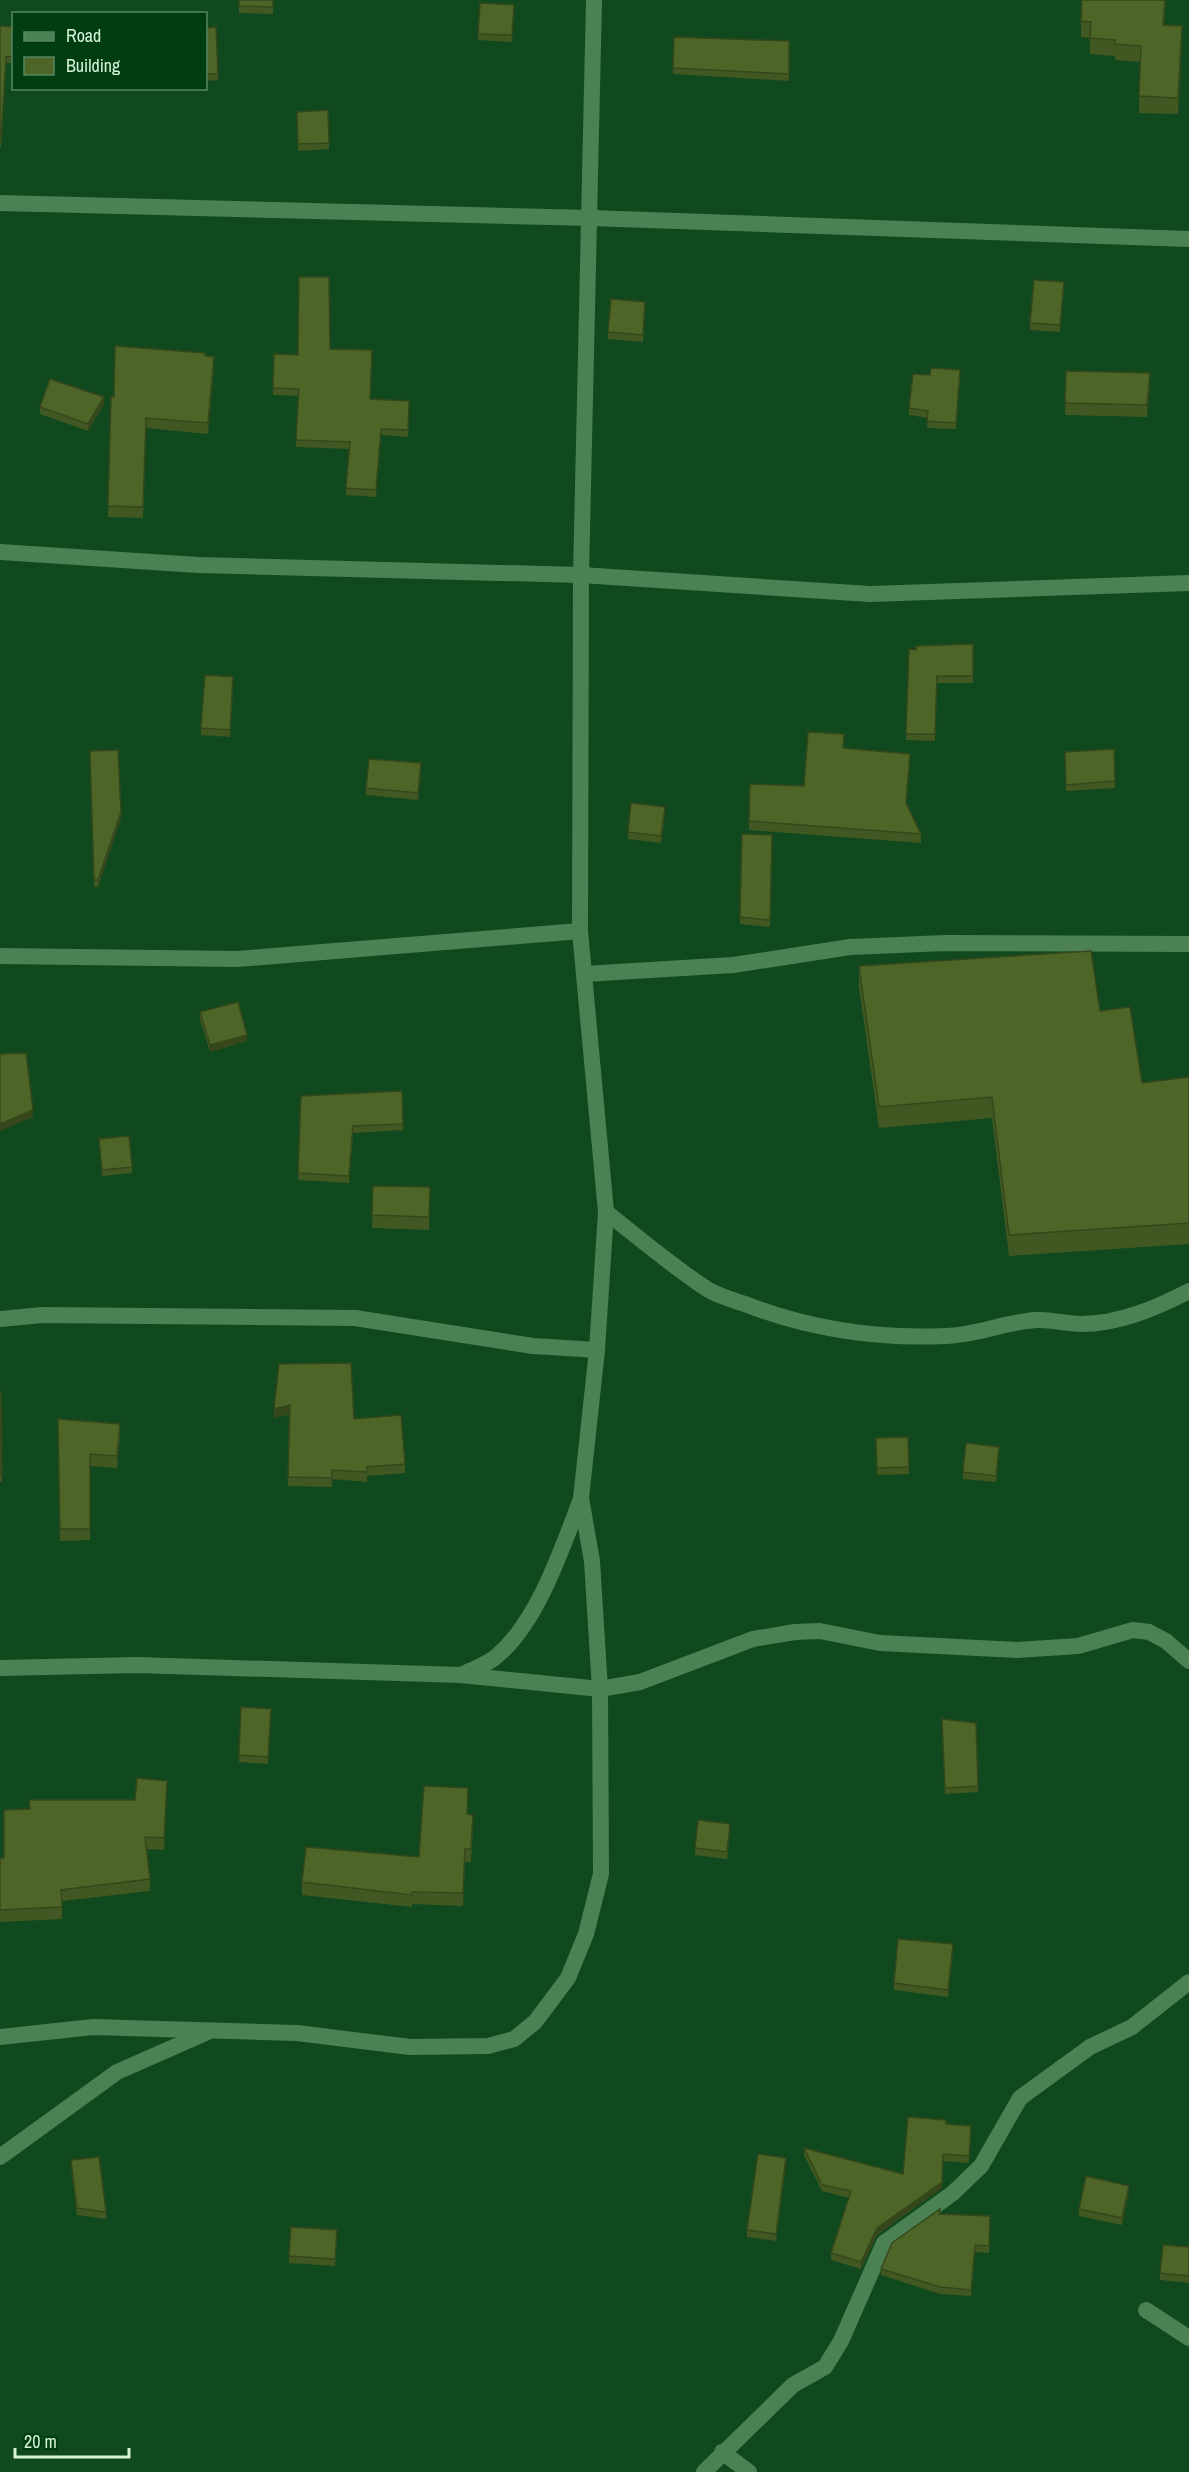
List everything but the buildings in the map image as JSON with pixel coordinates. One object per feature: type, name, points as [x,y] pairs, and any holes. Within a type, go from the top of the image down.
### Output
[{"type":"street","points":[[461,1675],[497,1656],[519,1633],[553,1572],[581,1498],[597,1350],[606,1212],[580,931],[581,575],[594,0]]},
{"type":"street","points":[[0,203],[590,218],[1189,238]]},
{"type":"street","points":[[0,552],[198,564],[581,575],[870,594],[1189,582]]},
{"type":"street","points":[[0,956],[237,959],[580,931]]},
{"type":"street","points":[[584,974],[733,965],[850,947],[945,942],[1189,944]]},
{"type":"street","points":[[606,1212],[709,1291],[778,1317],[836,1329],[894,1337],[971,1334],[999,1326],[1037,1320],[1082,1324],[1107,1322],[1162,1305],[1189,1291]]},
{"type":"street","points":[[0,1319],[42,1315],[355,1318],[533,1346],[597,1350]]},
{"type":"street","points":[[0,2037],[93,2027],[297,2033],[410,2047],[488,2046],[514,2039],[535,2022],[568,1978],[586,1934],[601,1874],[600,1689],[592,1561],[581,1498]]},
{"type":"street","points":[[0,1668],[137,1665],[461,1675],[600,1689],[640,1682],[753,1639],[804,1631],[820,1631],[880,1643],[1017,1650],[1078,1646],[1133,1630],[1149,1632],[1166,1641],[1189,1661]]},
{"type":"street","points":[[704,2472],[793,2385],[825,2367],[841,2341],[884,2243],[953,2193],[981,2166],[1020,2098],[1090,2047],[1132,2027],[1189,1982]]},
{"type":"street","points":[[0,2157],[117,2072],[212,2030]]},
{"type":"street","points":[[1146,2310],[1189,2338]]},
{"type":"street","points":[[722,2452],[749,2472]]}]
